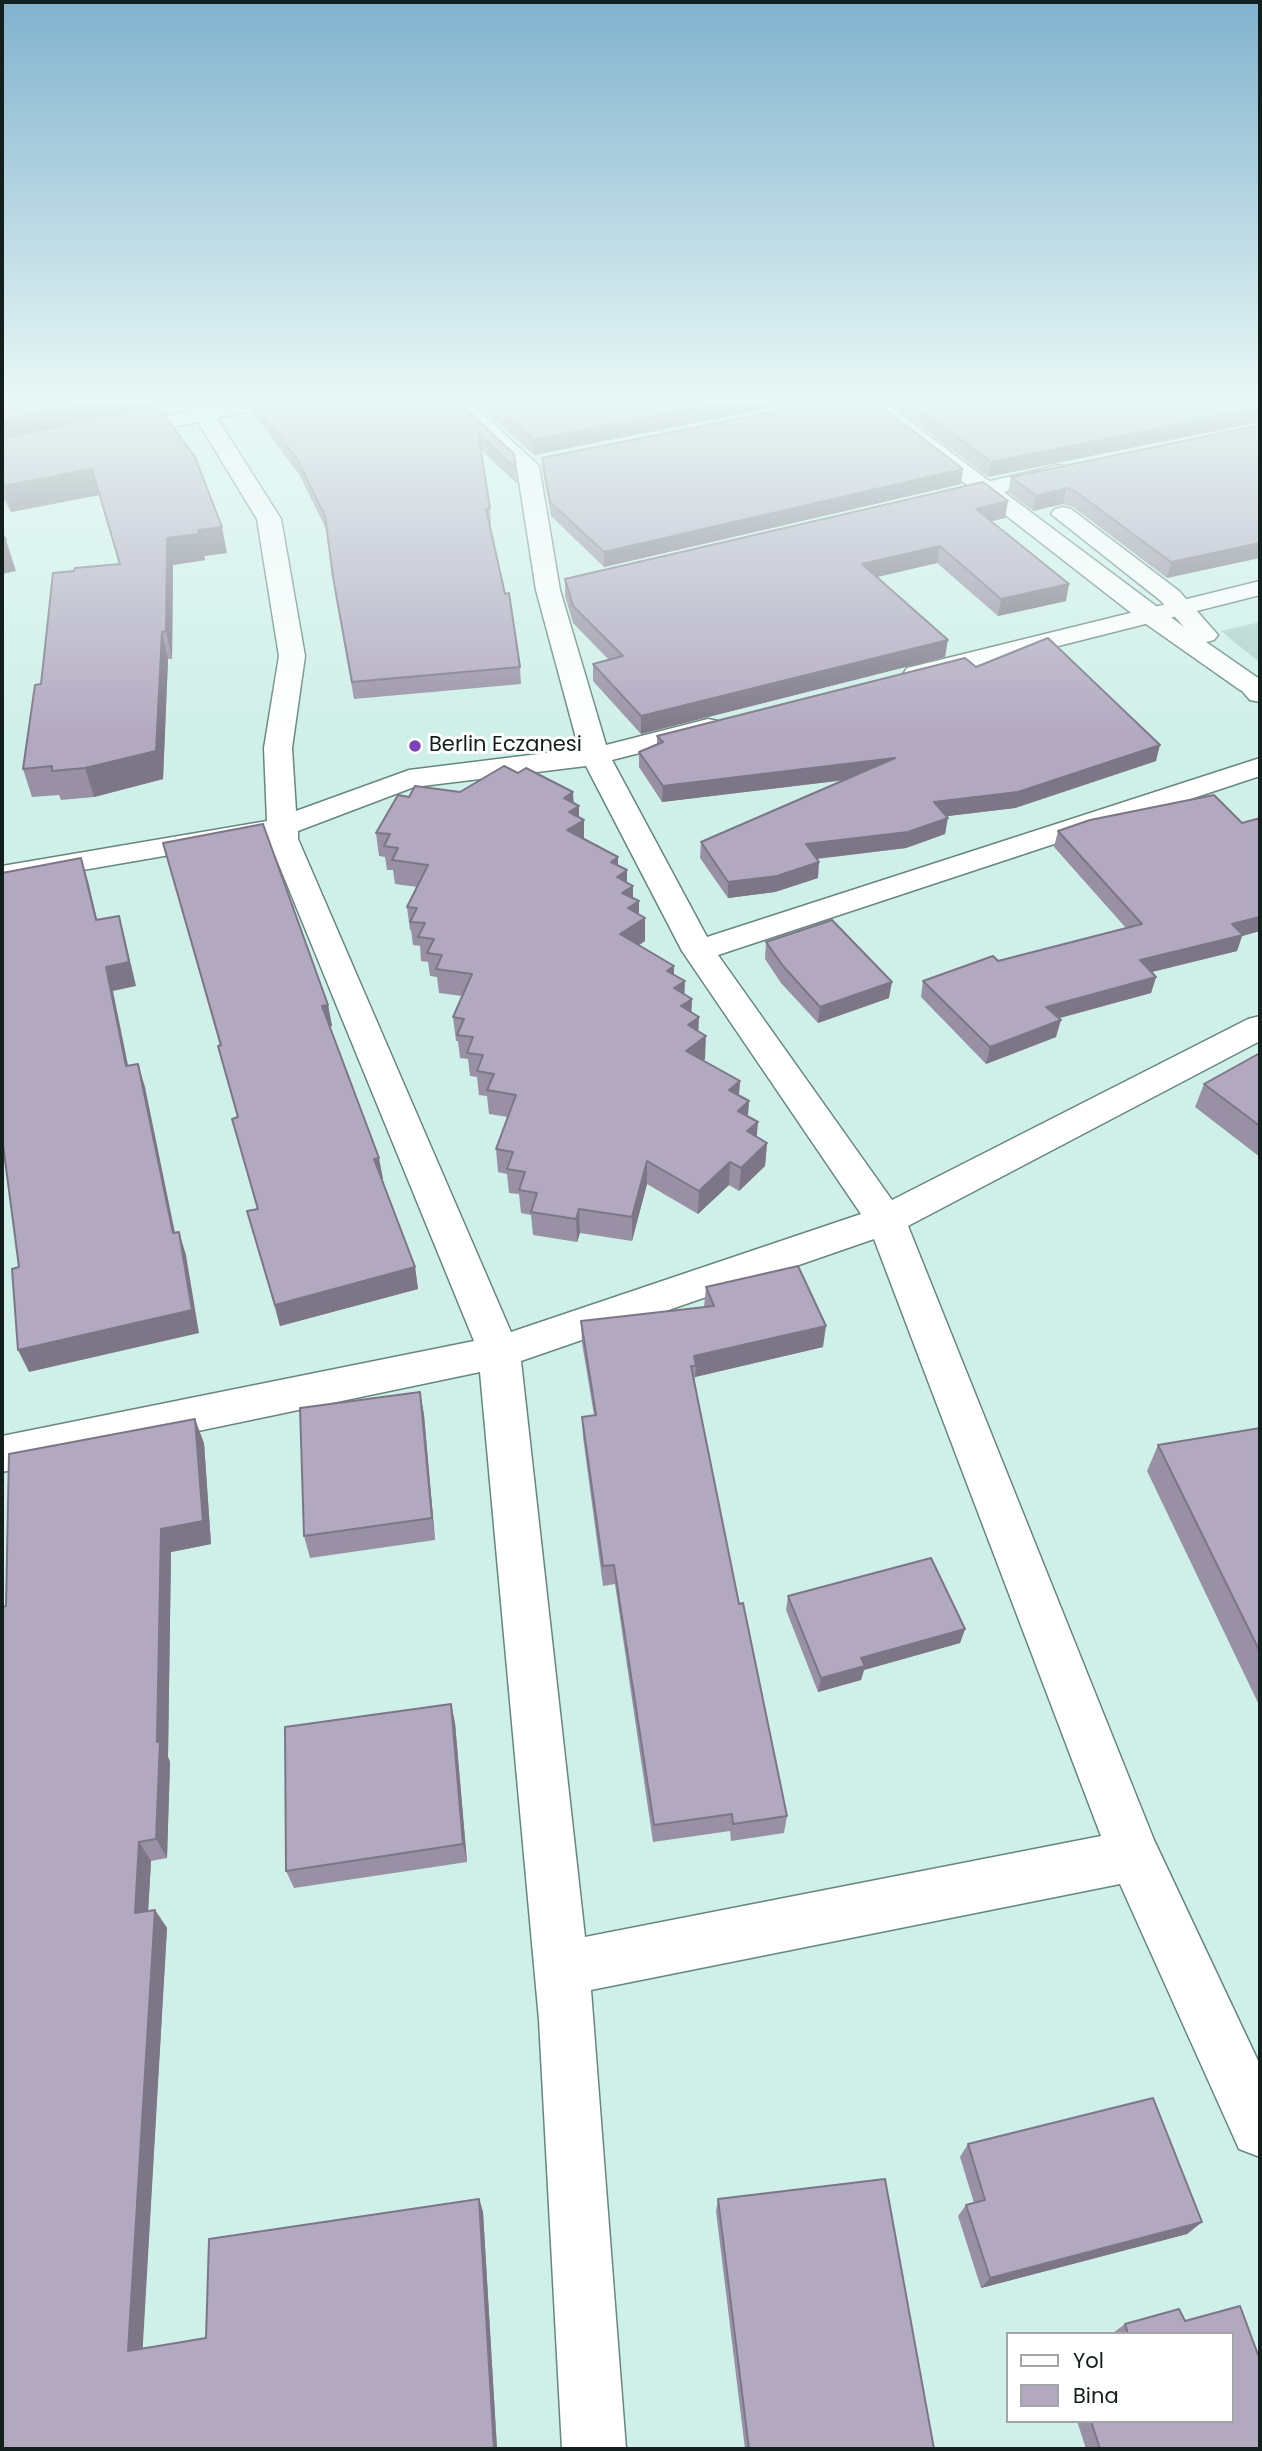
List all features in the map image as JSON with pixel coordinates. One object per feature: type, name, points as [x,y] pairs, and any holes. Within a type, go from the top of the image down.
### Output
[{"type":"street","points":[[264,511],[269,519],[292,656],[278,748],[283,839],[499,1353],[561,1969],[594,2449]]},
{"type":"street","points":[[550,511],[595,756],[698,951],[886,1220],[1135,1855],[1260,2128]]},
{"type":"street","points":[[1017,511],[1148,614],[1255,689]]},
{"type":"street","points":[[1059,511],[1170,596],[1255,689]]},
{"type":"street","points":[[891,680],[1179,606],[1260,588]]},
{"type":"street","points":[[2,875],[282,827],[409,779],[595,756],[730,722]]},
{"type":"street","points":[[698,951],[1260,767]]},
{"type":"street","points":[[2,1454],[499,1353],[886,1220],[1260,1027]]},
{"type":"street","points":[[561,1969],[1135,1855]]},
{"type":"green space","points":[[1260,622],[1260,663],[1221,631]]},
{"type":"building","points":[[104,511],[216,511],[222,527],[198,530],[199,534],[167,538],[166,631],[162,632],[156,751],[85,768],[52,771],[52,766],[23,769],[35,685],[41,684],[53,573],[120,564]]},
{"type":"building","points":[[323,511],[487,511],[505,594],[509,593],[520,667],[352,682]]},
{"type":"building","points":[[560,511],[780,511],[604,552]]},
{"type":"building","points":[[856,511],[979,511],[1069,584],[1001,599],[940,546],[862,564],[948,640],[641,716],[593,664],[623,656],[573,606],[565,579]]},
{"type":"building","points":[[1102,511],[1260,511],[1260,543],[1171,562]]},
{"type":"building","points":[[1048,638],[1160,745],[1018,792],[934,802],[948,818],[908,832],[806,844],[819,862],[777,876],[728,882],[701,842],[895,758],[663,786],[639,752],[663,742],[657,736],[965,658],[976,667]]},
{"type":"building","points":[[504,766],[518,773],[526,768],[573,792],[564,798],[579,806],[569,812],[584,820],[567,830],[618,857],[611,862],[627,870],[617,877],[633,886],[622,893],[639,901],[628,908],[645,918],[620,934],[674,966],[667,971],[685,981],[674,988],[692,999],[681,1006],[699,1017],[688,1025],[706,1036],[686,1051],[740,1081],[729,1090],[749,1101],[738,1111],[758,1122],[747,1131],[767,1143],[741,1168],[730,1162],[699,1191],[647,1161],[632,1217],[579,1209],[576,1219],[531,1212],[537,1193],[519,1190],[525,1172],[507,1169],[513,1152],[496,1149],[516,1095],[487,1090],[494,1074],[477,1071],[483,1055],[467,1053],[473,1037],[457,1035],[464,1019],[453,1017],[472,974],[436,969],[442,955],[427,953],[434,939],[418,937],[425,923],[410,922],[417,908],[407,907],[428,865],[392,860],[398,848],[384,846],[390,834],[376,833],[398,795],[409,797],[415,786],[460,792]]},
{"type":"building","points":[[1214,795],[1242,823],[1260,818],[1260,917],[1232,924],[1243,935],[1140,960],[1156,977],[1046,1007],[1061,1020],[990,1047],[923,981],[993,956],[998,961],[1142,924],[1058,831],[1090,820]]},
{"type":"building","points":[[263,824],[328,1005],[322,1006],[379,1158],[374,1159],[415,1267],[275,1305],[247,1211],[258,1209],[232,1119],[238,1117],[218,1046],[221,1045],[163,843]]},
{"type":"building","points":[[81,858],[96,920],[119,916],[129,962],[106,967],[126,1066],[138,1064],[173,1233],[179,1232],[192,1310],[18,1350],[12,1269],[19,1267],[2,1137],[2,873]]},
{"type":"building","points":[[832,920],[892,982],[820,1007],[783,966],[766,942]]},
{"type":"building","points":[[1260,1053],[1260,1126],[1204,1084]]},
{"type":"building","points":[[798,1266],[826,1326],[694,1356],[696,1366],[691,1366],[739,1604],[743,1603],[787,1816],[733,1824],[732,1814],[654,1825],[614,1565],[603,1566],[582,1417],[596,1415],[581,1321],[714,1306],[706,1287]]},
{"type":"building","points":[[420,1392],[432,1518],[304,1536],[300,1408]]},
{"type":"building","points":[[195,1419],[203,1521],[161,1529],[157,1742],[160,1741],[156,1839],[139,1842],[135,1913],[155,1910],[128,2351],[206,2338],[209,2239],[479,2199],[494,2449],[2,2449],[2,1607],[6,1606],[9,1454]]},
{"type":"building","points":[[1260,1428],[1260,1652],[1158,1445]]},
{"type":"building","points":[[931,1558],[965,1629],[861,1658],[865,1666],[821,1678],[788,1596]]},
{"type":"building","points":[[451,1704],[463,1844],[286,1871],[285,1727]]},
{"type":"building","points":[[1153,2098],[1202,2222],[990,2278],[966,2205],[985,2200],[968,2144]]},
{"type":"building","points":[[885,2179],[934,2449],[749,2449],[718,2199]]},
{"type":"building","points":[[1240,2306],[1260,2360],[1260,2449],[1100,2449],[1092,2423],[1234,2423],[1234,2332],[1127,2332],[1125,2324],[1179,2309],[1185,2321]]},
{"type":"place","name":"Berlin Eczanesi","points":[[415,746]]}]
